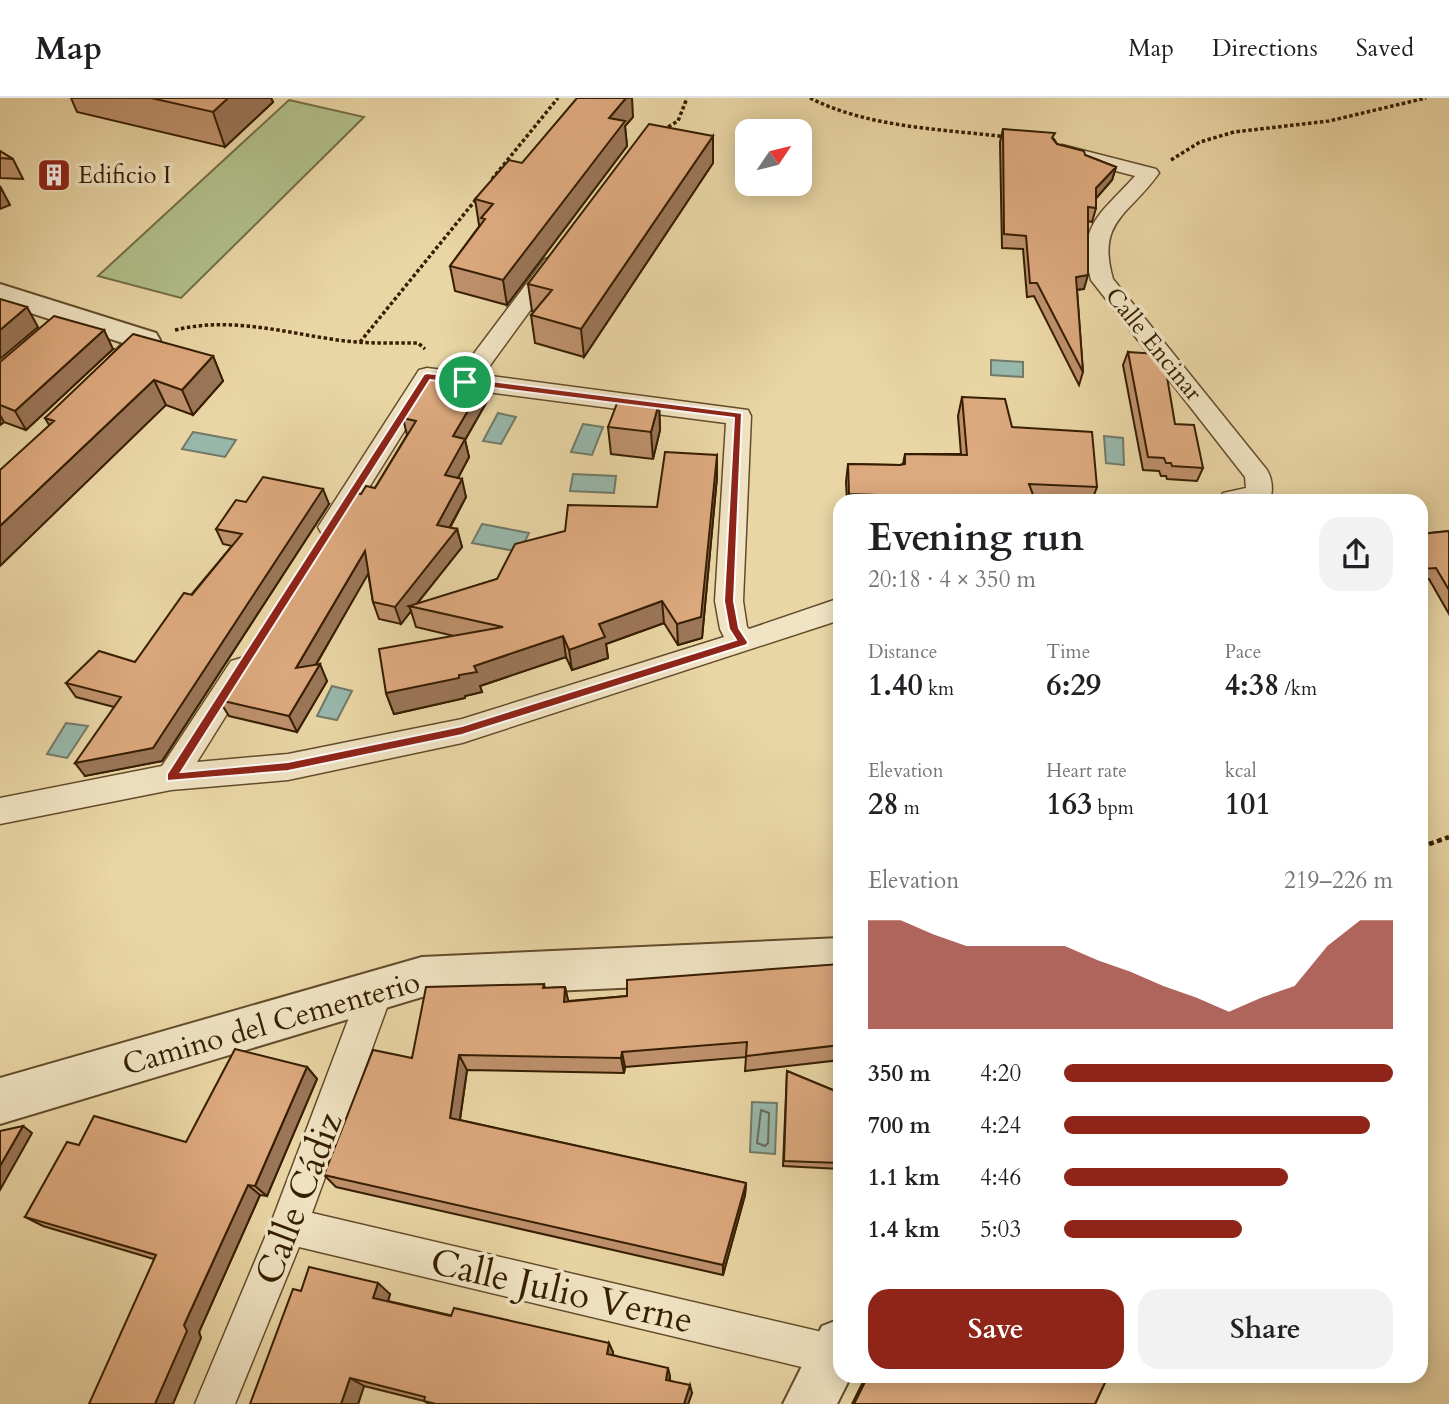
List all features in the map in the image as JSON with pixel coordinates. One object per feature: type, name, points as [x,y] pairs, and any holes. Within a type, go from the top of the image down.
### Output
[{"type":"street","points":[[1062,151],[1149,173]]},
{"type":"street","name":"Calle Encinar","points":[[1149,173],[1099,229],[1102,280],[1184,379],[1258,476],[1259,494]]},
{"type":"street","points":[[465,382],[563,251]]},
{"type":"street","points":[[0,293],[60,324],[145,340]]},
{"type":"street","points":[[96,386],[145,340]]},
{"type":"street","points":[[316,550],[427,376],[739,416],[729,601],[734,629],[743,642]]},
{"type":"street","points":[[0,811],[171,777],[288,766],[462,731],[833,611]]},
{"type":"street","points":[[171,777],[257,643]]},
{"type":"street","name":"Camino del Cementerio","points":[[0,1101],[422,977],[833,958]]},
{"type":"street","name":"Calle Cádiz","points":[[215,1404],[289,1226],[376,991]]},
{"type":"street","name":"Calle Julio Verne","points":[[289,1226],[833,1348]]},
{"type":"street","points":[[809,1404],[833,1357]]},
{"type":"path","points":[[489,183],[558,98]]},
{"type":"path","points":[[655,134],[678,121],[687,98]]},
{"type":"path","points":[[810,98],[816,103],[859,115],[1019,139],[1062,151]]},
{"type":"path","points":[[1149,173],[1199,142],[1234,132],[1329,121],[1426,98]]},
{"type":"path","points":[[360,343],[481,194]]},
{"type":"path","points":[[145,340],[192,324],[258,326],[360,343],[418,343],[465,382]]},
{"type":"path","points":[[1428,844],[1449,837]]},
{"type":"green space","points":[[289,100],[364,117],[181,298],[98,276]]},
{"type":"water","points":[[991,360],[1023,362],[1023,377],[991,375]]},
{"type":"water","points":[[498,413],[516,417],[501,444],[483,441]]},
{"type":"water","points":[[583,424],[603,427],[592,455],[571,452]]},
{"type":"water","points":[[193,432],[236,440],[225,457],[182,449]]},
{"type":"water","points":[[1104,436],[1123,438],[1124,465],[1106,463]]},
{"type":"water","points":[[573,474],[616,476],[614,493],[570,491]]},
{"type":"water","points":[[482,524],[529,533],[520,552],[472,543]]},
{"type":"water","points":[[332,686],[352,691],[337,720],[317,716]]},
{"type":"water","points":[[66,723],[88,726],[67,758],[47,754]]},
{"type":"water","points":[[752,1102],[777,1103],[775,1154],[750,1152]]},
{"type":"building","points":[[151,98],[228,98],[213,112]]},
{"type":"building","points":[[577,98],[626,98],[609,118],[625,121],[503,280],[450,266],[493,204],[475,199],[509,160],[522,163]]},
{"type":"building","points":[[649,124],[713,136],[581,329],[531,315],[552,290],[528,284]]},
{"type":"building","points":[[1003,129],[1055,133],[1052,138],[1057,144],[1084,151],[1085,155],[1116,167],[1096,188],[1096,208],[1088,207],[1088,275],[1076,277],[1083,372],[1037,283],[1030,283],[1026,236],[1004,234]]},
{"type":"building","points":[[0,151],[13,159],[0,158]]},
{"type":"building","points":[[0,299],[27,307],[0,330]]},
{"type":"building","points":[[54,316],[104,330],[15,411],[0,405],[0,362]]},
{"type":"building","points":[[133,334],[213,356],[182,390],[154,380],[0,526],[0,470],[54,421],[45,418]]},
{"type":"building","points":[[1128,352],[1158,354],[1159,359],[1164,359],[1175,424],[1194,425],[1203,468],[1172,466],[1171,463],[1166,463],[1164,458],[1148,457]]},
{"type":"building","points":[[430,375],[483,385],[453,436],[465,439],[445,475],[462,479],[437,525],[457,529],[395,607],[373,602],[365,551],[296,668],[320,664],[289,716],[219,700],[352,492],[361,494],[366,486],[375,488],[416,421],[403,418]]},
{"type":"building","points":[[962,397],[1005,399],[1012,427],[1092,432],[1097,487],[1029,484],[1033,494],[849,494],[848,464],[900,465],[905,464],[905,454],[967,455]]},
{"type":"building","points":[[619,398],[659,403],[651,432],[608,427]]},
{"type":"building","points":[[665,452],[717,455],[701,617],[677,624],[662,601],[599,624],[605,637],[569,650],[563,636],[474,666],[477,672],[459,675],[459,678],[386,693],[379,649],[503,627],[409,606],[497,579],[515,544],[565,531],[568,505],[657,507]]},
{"type":"building","points":[[263,477],[323,489],[153,748],[75,763],[121,697],[66,683],[99,651],[135,662],[184,593],[192,595],[242,534],[216,529],[236,500],[246,502]]},
{"type":"building","points":[[1449,531],[1449,590],[1436,568],[1428,569],[1428,533]]},
{"type":"building","points":[[833,965],[833,1046],[746,1056],[747,1042],[622,1052],[621,1058],[459,1055],[450,1118],[746,1183],[723,1265],[324,1175],[373,1050],[412,1058],[426,987],[544,984],[543,988],[565,987],[564,1002],[627,996],[627,980]]},
{"type":"building","points":[[235,1049],[307,1067],[255,1186],[248,1185],[184,1325],[187,1331],[155,1404],[89,1404],[156,1255],[25,1217],[67,1142],[79,1145],[94,1116],[186,1142]]},
{"type":"building","points":[[787,1071],[833,1090],[833,1163],[784,1161]]},
{"type":"building","points":[[23,1126],[0,1166],[0,1131]]},
{"type":"building","points":[[309,1267],[378,1283],[373,1298],[451,1316],[454,1308],[609,1343],[607,1354],[668,1368],[666,1380],[690,1385],[684,1404],[436,1404],[424,1401],[425,1397],[350,1378],[341,1404],[250,1404],[293,1289],[301,1291]]},
{"type":"building","points":[[864,1383],[1105,1383],[1095,1404],[854,1404]]},
{"type":"place","name":"Edificio I","points":[[54,175]]},
{"type":"route","points":[[427,376],[465,382],[739,416],[729,601],[734,629],[743,642],[462,731],[288,766],[171,777],[427,376]]}]
